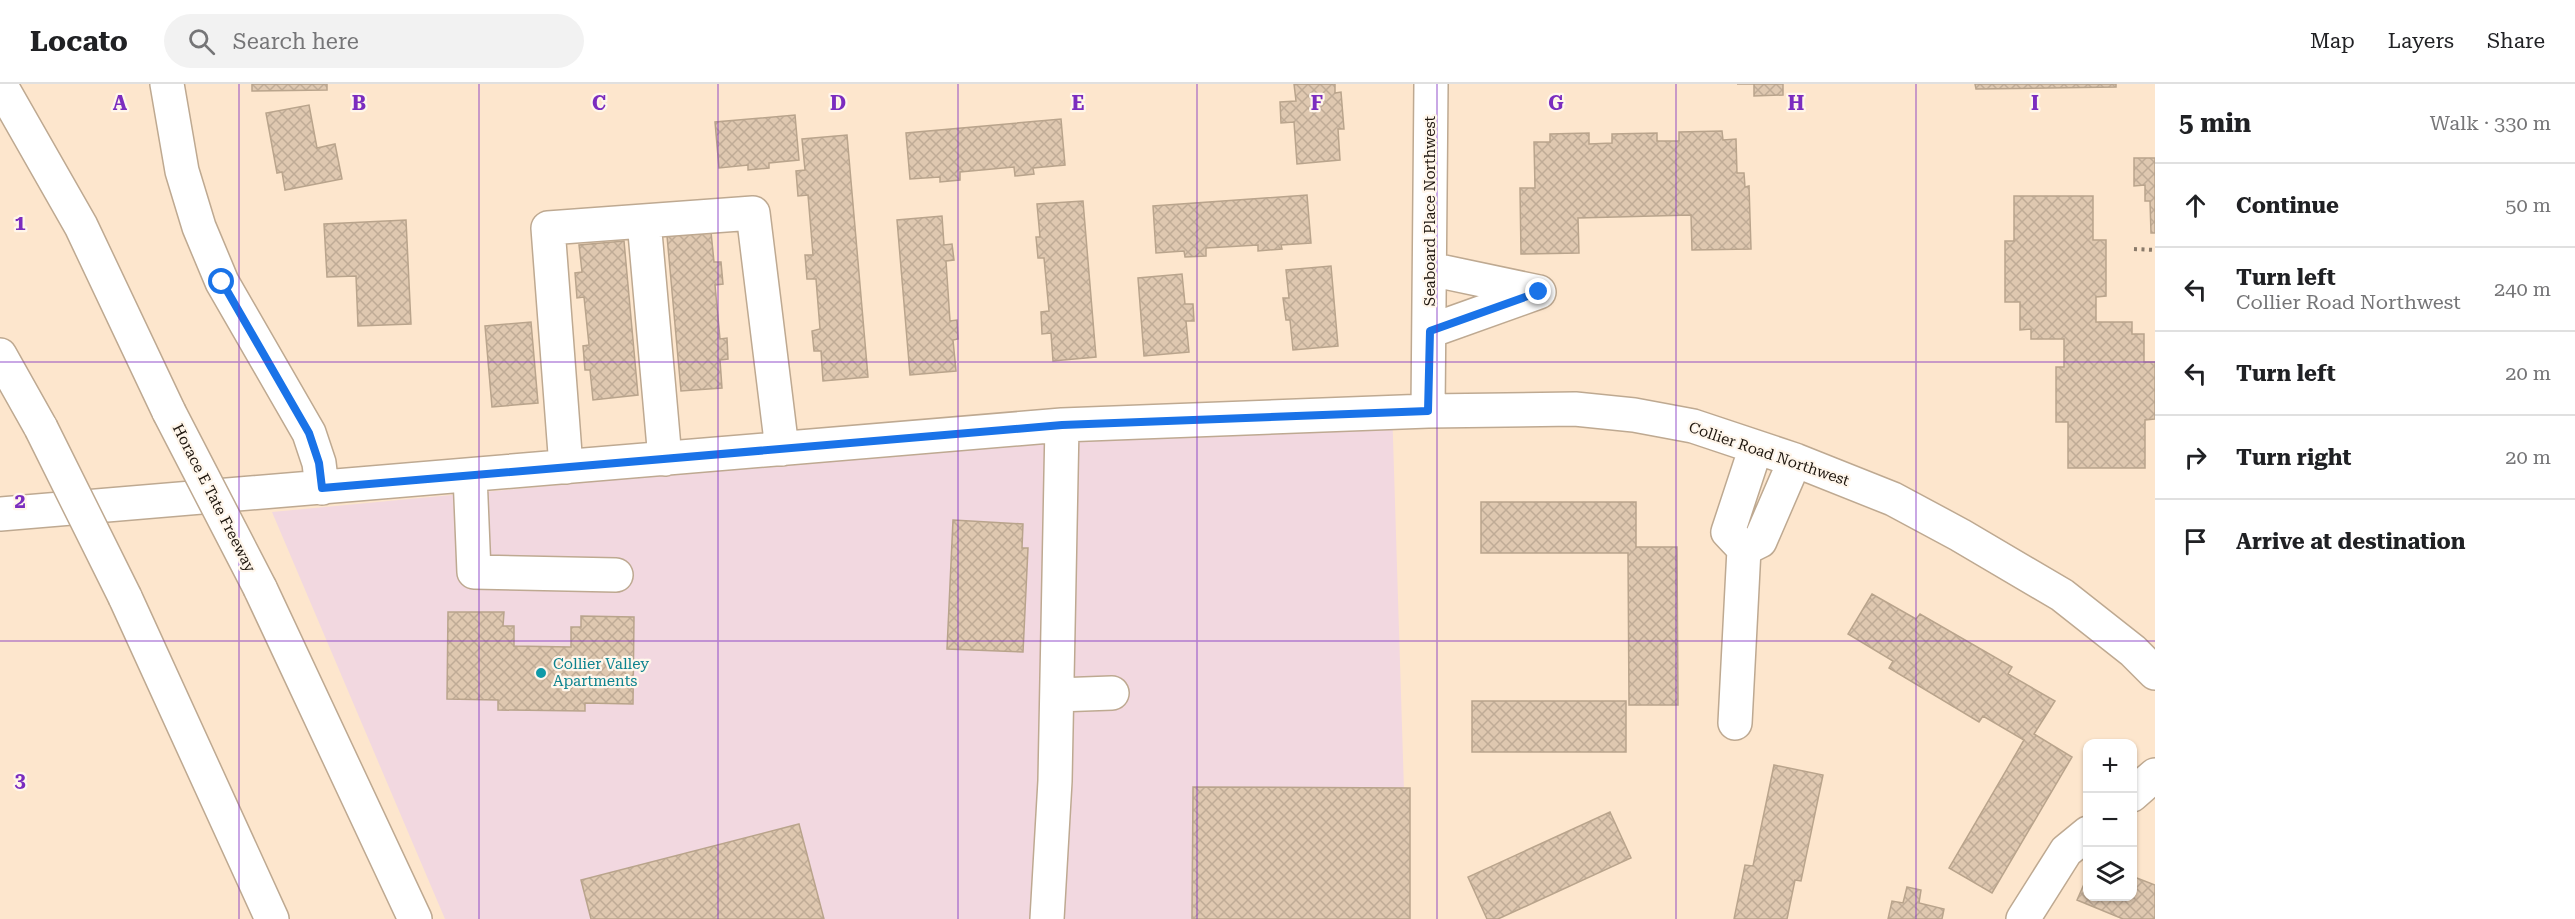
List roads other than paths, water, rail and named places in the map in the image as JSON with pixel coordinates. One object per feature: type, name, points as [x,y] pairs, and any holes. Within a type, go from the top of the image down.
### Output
[{"type":"main road","name":"Horace E Tate Freeway","points":[[0,84],[81,226],[169,412],[260,588],[415,919]]},
{"type":"main road","points":[[168,84],[182,171],[199,227],[222,282],[309,433],[319,463],[322,488]]},
{"type":"main road","name":"Seaboard Place Northwest","points":[[1428,411],[1431,84]]},
{"type":"main road","points":[[566,467],[548,228],[753,213],[782,449]]},
{"type":"main road","points":[[644,221],[664,459]]},
{"type":"main road","points":[[1430,269],[1539,292],[1430,331]]},
{"type":"main road","points":[[0,355],[41,428],[125,597],[272,919]]},
{"type":"main road","name":"Collier Road Northwest","points":[[0,514],[1062,425],[1428,411],[1575,409],[1634,415],[1693,426],[1795,460],[1893,500],[1970,541],[2062,595],[2133,651],[2155,673]]},
{"type":"main road","points":[[1047,919],[1055,782],[1062,425]]},
{"type":"main road","points":[[1735,723],[1744,549],[1728,532],[1756,447]]},
{"type":"main road","points":[[1744,549],[1760,541],[1795,460]]},
{"type":"main road","points":[[470,475],[474,572],[616,575]]},
{"type":"main road","points":[[1057,695],[1112,693]]},
{"type":"main road","points":[[2023,919],[2066,851],[2083,837]]},
{"type":"place","name":"Collier Valley Apartments","points":[[541,673]]}]
